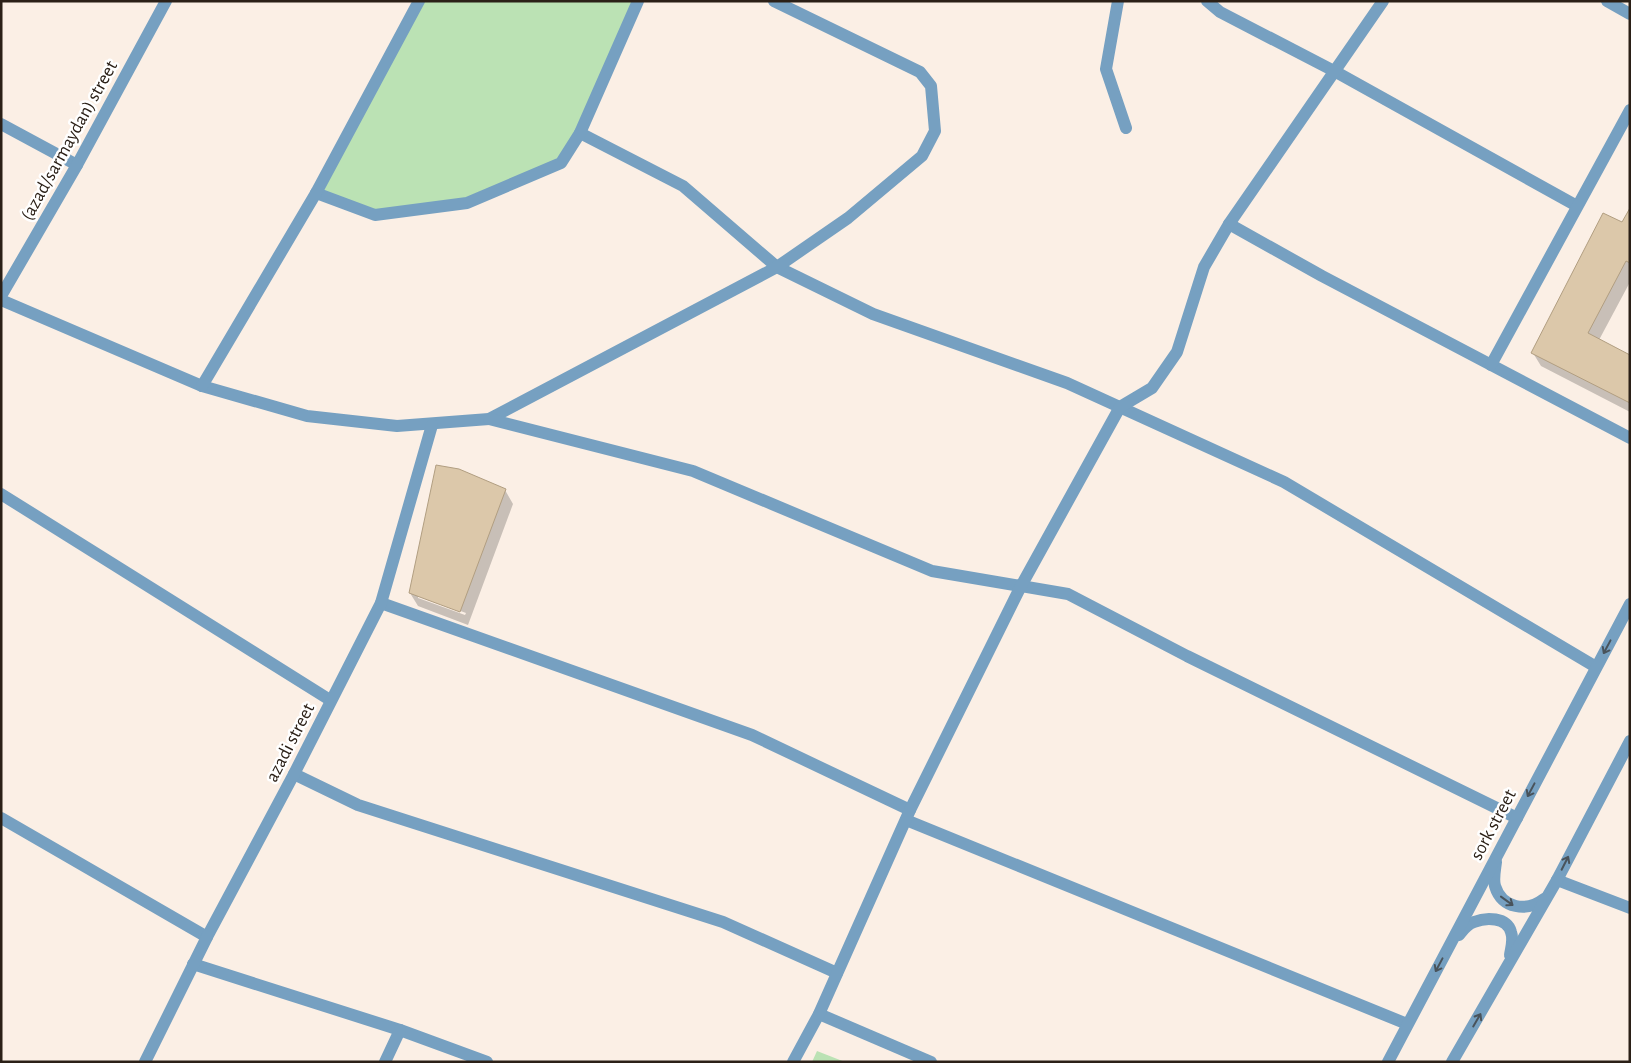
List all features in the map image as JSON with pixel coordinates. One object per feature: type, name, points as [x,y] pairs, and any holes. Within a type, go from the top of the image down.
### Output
[{"type":"street","name":"(azad/sarmaydan) street","points":[[1,298],[77,165],[166,1]]},
{"type":"street","points":[[202,386],[316,193],[419,1]]},
{"type":"street","points":[[316,193],[375,215],[467,203],[561,163],[580,133],[638,1]]},
{"type":"street","points":[[488,419],[777,266],[848,218],[922,156],[935,131],[931,86],[920,72],[774,1]]},
{"type":"street","points":[[1118,1],[1106,69],[1126,128]]},
{"type":"street","points":[[1208,1],[1220,12],[1336,72],[1578,206]]},
{"type":"street","points":[[793,1062],[819,1014],[908,815],[1021,586],[1120,407],[1152,388],[1177,352],[1204,267],[1229,224],[1336,72],[1383,1]]},
{"type":"street","points":[[1607,1],[1630,14]]},
{"type":"street","points":[[1491,365],[1630,110]]},
{"type":"street","points":[[1,124],[77,165]]},
{"type":"street","points":[[580,133],[683,186],[777,266],[873,314],[1067,383],[1284,482],[1596,667]]},
{"type":"street","points":[[1229,224],[1322,276],[1630,438]]},
{"type":"street","points":[[1,298],[202,386],[307,416],[397,426],[432,425],[488,419],[693,471],[932,571],[1068,594],[1187,656],[1517,818]]},
{"type":"street","name":"azadi street","points":[[145,1062],[206,937],[294,774],[381,603],[432,425]]},
{"type":"street","points":[[1,494],[330,700]]},
{"type":"street","points":[[381,603],[752,735],[908,815],[1407,1024]]},
{"type":"street","name":"sork street","points":[[1388,1062],[1630,604]]},
{"type":"street","points":[[1452,1062],[1557,880],[1630,740]]},
{"type":"street","points":[[294,774],[358,805],[723,922],[837,973]]},
{"type":"street","points":[[1,818],[206,937]]},
{"type":"street","points":[[1496,857],[1495,886],[1501,897],[1511,904],[1522,908],[1538,904],[1545,898],[1557,880]]},
{"type":"street","points":[[1557,880],[1630,908]]},
{"type":"street","points":[[1450,944],[1475,921],[1501,921],[1509,927],[1512,935],[1508,965]]},
{"type":"street","points":[[193,964],[400,1030],[487,1062]]},
{"type":"street","points":[[819,1014],[931,1062]]},
{"type":"street","points":[[385,1062],[400,1030]]},
{"type":"green space","points":[[419,1],[638,1],[561,163],[467,203],[375,215],[316,193]]},
{"type":"green space","points":[[817,1051],[845,1062],[812,1062]]},
{"type":"building","points":[[1630,208],[1630,263],[1626,261],[1588,333],[1630,355],[1630,403],[1531,353],[1603,213],[1622,222]]},
{"type":"building","points":[[436,465],[459,469],[506,489],[460,612],[409,593]]}]
